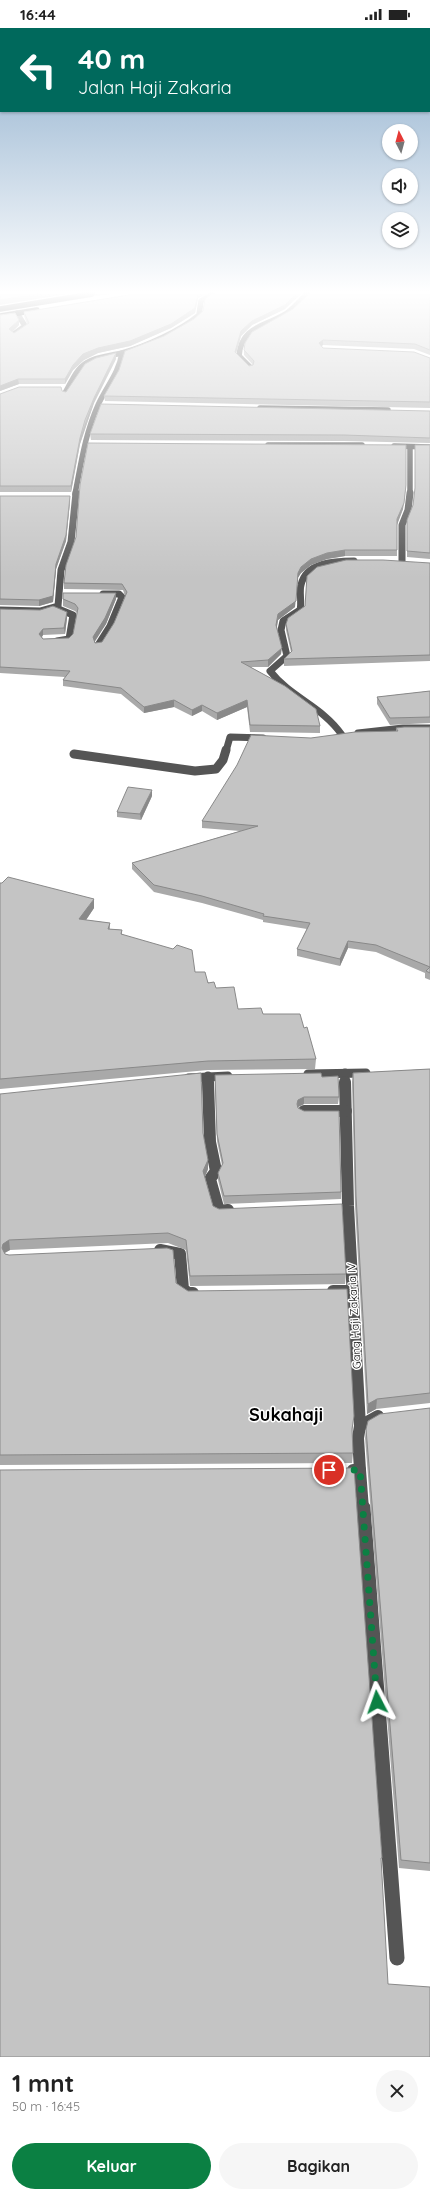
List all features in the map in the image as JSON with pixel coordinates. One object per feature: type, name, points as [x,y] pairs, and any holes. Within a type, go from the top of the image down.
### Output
[{"type":"street","points":[[56,608],[63,594],[61,570],[71,542],[75,497],[84,444],[98,405],[107,389]]},
{"type":"street","points":[[98,405],[105,405]]},
{"type":"street","points":[[252,408],[314,408],[396,411]]},
{"type":"street","points":[[84,444],[92,444]]},
{"type":"street","points":[[258,446],[291,444],[371,446]]},
{"type":"street","points":[[387,446],[430,448]]},
{"type":"street","points":[[394,562],[406,562],[402,525],[406,520],[409,497],[410,447]]},
{"type":"street","points":[[67,497],[75,497]]},
{"type":"street","points":[[362,561],[323,563],[305,576],[301,583],[300,610],[283,621],[281,630],[287,656],[270,670],[283,687],[316,706],[336,723],[338,736],[403,728],[430,728]]},
{"type":"street","points":[[97,594],[119,594],[122,597],[110,626],[98,645]]},
{"type":"street","points":[[0,610],[56,608],[74,615],[73,626],[69,639],[52,641]]},
{"type":"street","points":[[74,754],[195,771],[216,769],[222,760],[230,737],[271,739]]},
{"type":"street","name":"Gang Haji Zakaria IV","points":[[345,1073],[348,1206],[360,1426],[358,1438],[397,1958]]},
{"type":"street","points":[[300,1074],[377,1073]]},
{"type":"street","points":[[177,1079],[208,1076],[238,1076]]},
{"type":"street","points":[[208,1076],[210,1142],[216,1171],[210,1179],[219,1211],[241,1209]]},
{"type":"street","points":[[304,1111],[346,1111]]},
{"type":"street","points":[[333,1206],[348,1206]]},
{"type":"street","points":[[144,1250],[168,1250],[180,1254],[183,1289],[188,1293],[204,1293]]},
{"type":"street","points":[[322,1291],[353,1291]]},
{"type":"street","points":[[360,1426],[377,1416],[388,1414]]},
{"type":"street","points":[[336,1470],[360,1470]]},
{"type":"building","points":[[14,389],[61,389],[62,391],[66,392],[68,389],[99,389],[85,420],[71,486],[0,486],[0,394]]},
{"type":"building","points":[[108,389],[430,389],[430,402],[104,396]]},
{"type":"building","points":[[101,404],[430,411],[430,438],[344,435],[90,434]]},
{"type":"building","points":[[88,443],[406,445],[406,485],[404,503],[397,519],[397,550],[345,550],[327,553],[311,559],[301,567],[298,573],[296,601],[278,614],[276,625],[282,648],[268,660],[241,662],[285,686],[316,709],[320,726],[250,725],[247,700],[217,713],[202,705],[192,710],[174,700],[144,707],[121,688],[63,680],[70,671],[0,667],[0,609],[40,610],[53,606],[67,612],[64,628],[43,629],[39,634],[43,639],[69,638],[73,634],[78,608],[75,604],[63,599],[63,593],[116,593],[105,618],[93,637],[95,643],[102,642],[114,623],[127,592],[122,584],[64,583],[66,565],[76,537],[80,485]]},
{"type":"building","points":[[415,445],[430,445],[430,553],[407,551],[407,520],[413,505],[415,488]]},
{"type":"building","points":[[0,496],[70,496],[66,535],[56,564],[53,596],[39,600],[0,599]]},
{"type":"building","points":[[346,560],[383,560],[430,563],[430,655],[284,659],[292,651],[286,624],[288,618],[305,606],[307,576],[317,567]]},
{"type":"building","points":[[430,691],[430,717],[390,718],[377,697]]},
{"type":"building","points":[[430,727],[430,967],[376,945],[348,941],[340,959],[297,949],[310,923],[263,916],[264,914],[202,896],[154,885],[132,863],[258,826],[202,821],[237,765],[251,735],[311,738],[355,732],[398,731],[396,728]]},
{"type":"building","points":[[128,787],[152,790],[140,814],[117,812]]},
{"type":"building","points":[[8,877],[94,899],[79,919],[110,923],[108,929],[122,930],[121,934],[173,949],[177,945],[192,950],[195,972],[205,972],[208,983],[214,982],[216,988],[234,987],[238,1009],[261,1008],[263,1014],[300,1014],[304,1028],[307,1027],[316,1059],[208,1061],[0,1079],[0,883]]},
{"type":"building","points":[[430,967],[430,973],[426,971]]},
{"type":"building","points":[[430,1069],[430,1393],[377,1399],[368,1404],[356,1196],[353,1073]]},
{"type":"building","points":[[201,1073],[203,1133],[208,1160],[203,1171],[213,1206],[219,1209],[342,1204],[346,1274],[190,1276],[186,1240],[168,1233],[9,1240],[3,1244],[2,1248],[5,1254],[9,1255],[167,1248],[173,1250],[176,1283],[188,1291],[347,1289],[354,1416],[352,1429],[353,1453],[0,1455],[0,1094]]},
{"type":"building","points":[[321,1073],[322,1077],[338,1076],[339,1097],[304,1097],[298,1100],[297,1104],[298,1108],[304,1111],[339,1111],[341,1192],[224,1196],[218,1173],[223,1163],[217,1134],[215,1075]]},
{"type":"building","points":[[430,1408],[430,1863],[401,1860],[366,1429],[368,1421],[380,1414]]},
{"type":"building","points":[[354,1468],[382,1858],[388,1984],[430,1987],[430,2057],[0,2057],[0,1470]]},
{"type":"district","name":"Sukahaji","points":[[286,1415]]},
{"type":"route","points":[[329,1470],[360,1470],[377,1702]]}]
